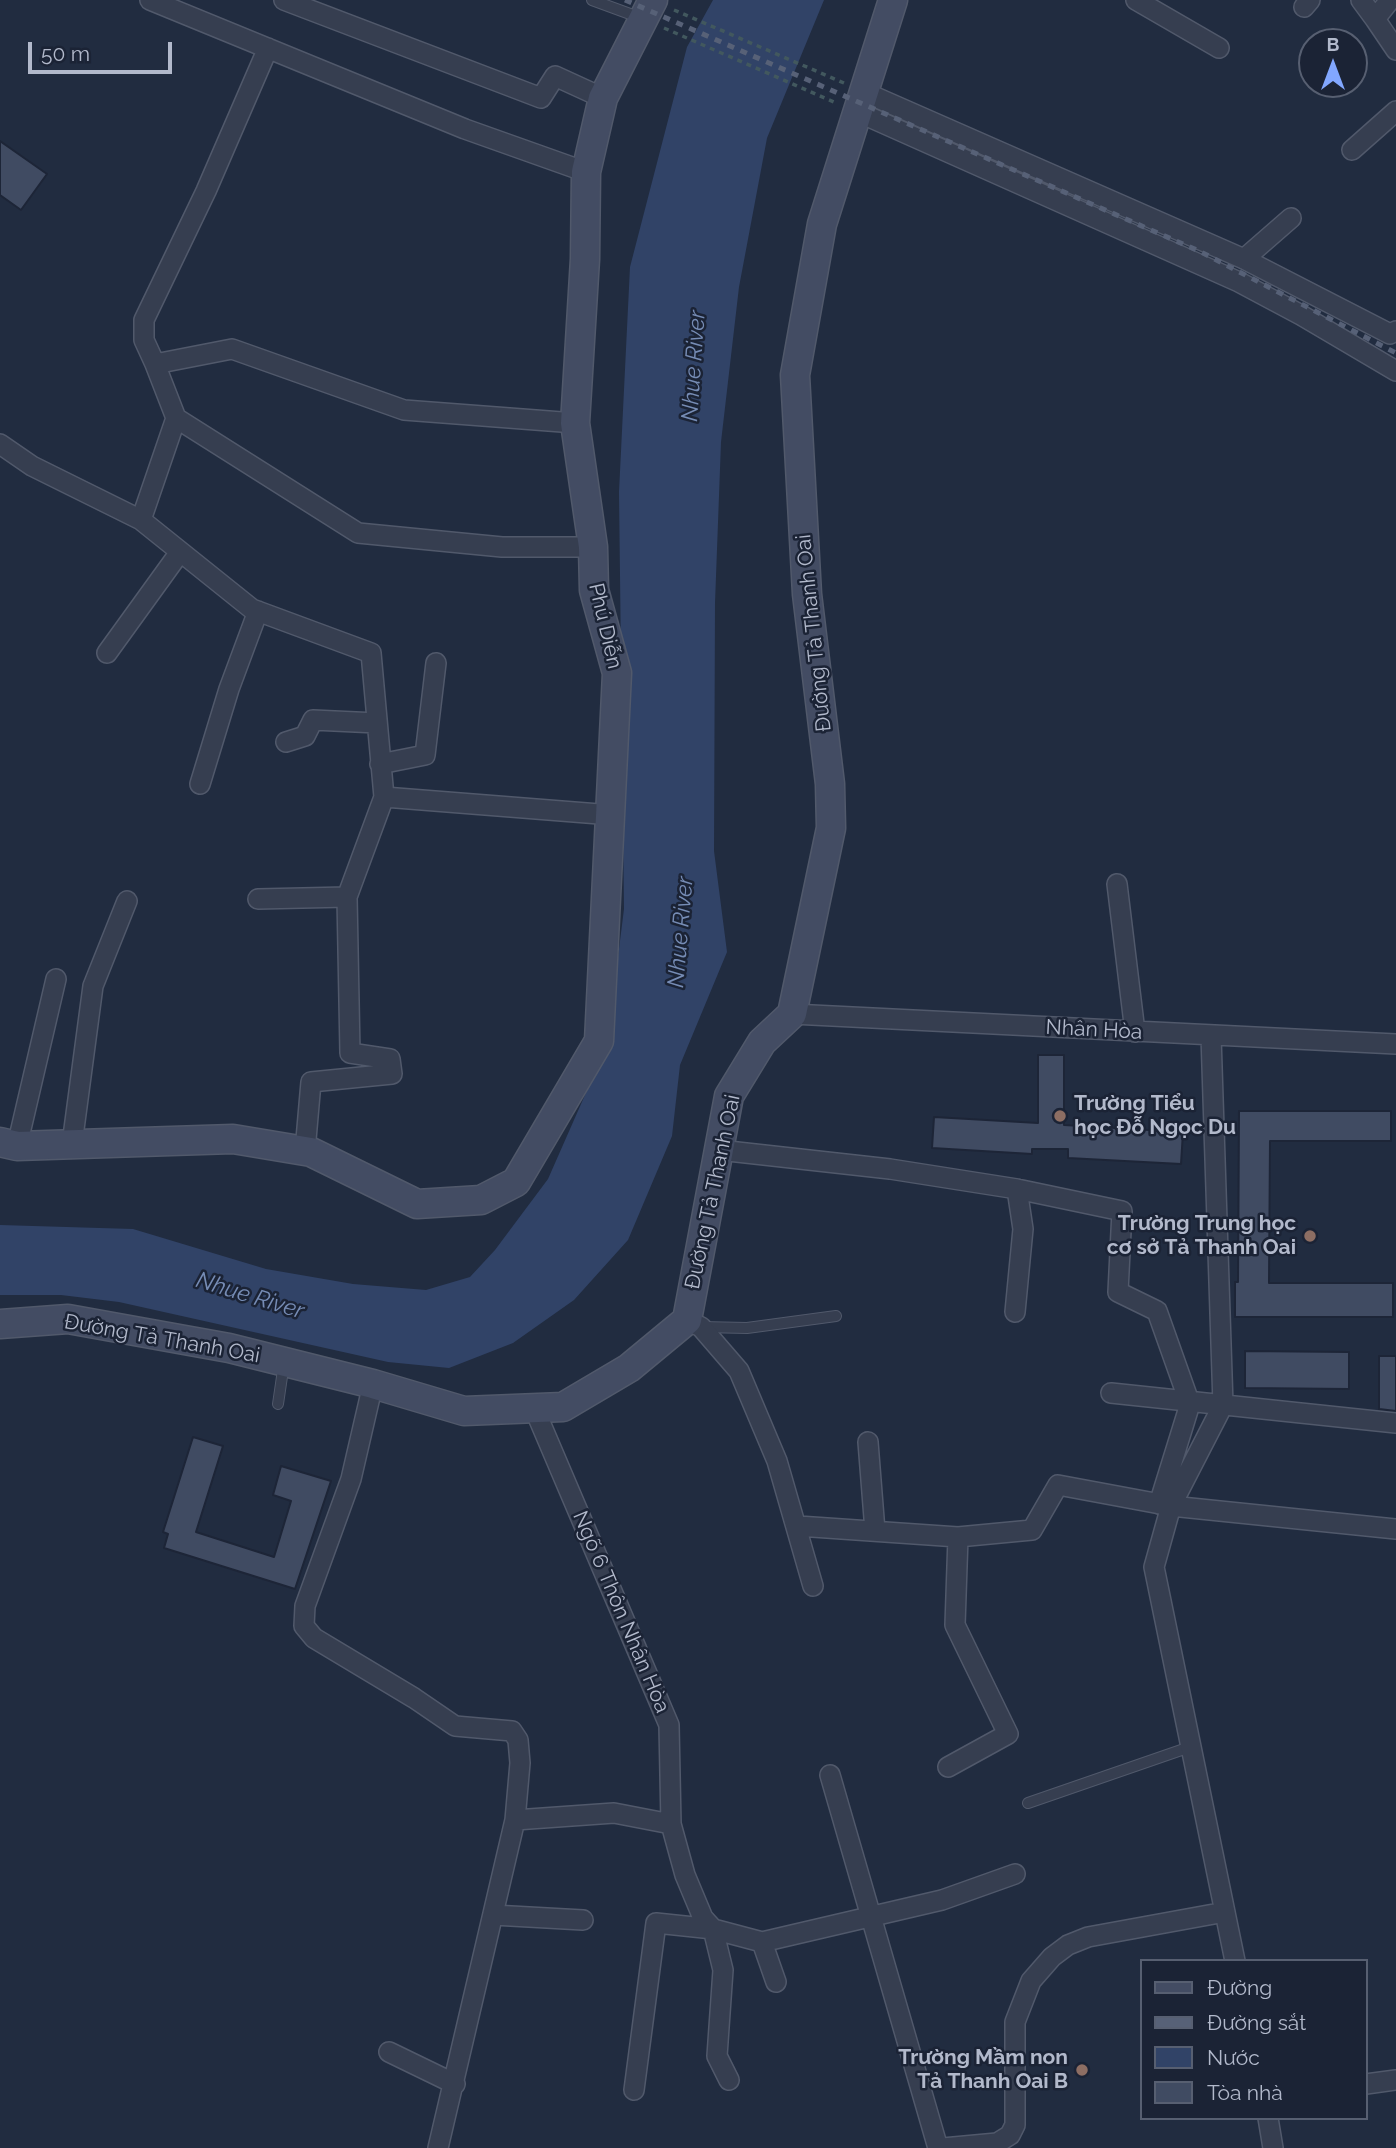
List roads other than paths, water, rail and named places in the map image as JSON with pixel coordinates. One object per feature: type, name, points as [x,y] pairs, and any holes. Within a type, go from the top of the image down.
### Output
[{"type":"street","points":[[150,0],[465,129],[586,172]]},
{"type":"street","points":[[284,0],[541,98],[555,76],[603,98]]},
{"type":"street","name":"Đường Tả Thanh Oai","points":[[0,1324],[68,1319],[229,1348],[373,1384],[464,1411],[563,1407],[629,1368],[694,1324],[729,1096],[762,1042],[792,1014],[831,828],[830,784],[807,594],[795,375],[822,224],[851,98],[893,0]]},
{"type":"street","points":[[1136,0],[1219,48]]},
{"type":"street","points":[[1361,0],[1396,50]]},
{"type":"street","points":[[1375,19],[1390,0]]},
{"type":"street","name":"Phú Diễn","points":[[305,1151],[372,1179],[417,1204],[481,1200],[516,1182],[599,1041],[617,673],[594,590],[593,547],[575,423],[585,259],[586,172],[603,98],[657,13]]},
{"type":"street","points":[[268,48],[206,191],[144,320],[144,340],[176,418],[358,533],[502,547],[593,547]]},
{"type":"street","points":[[851,98],[1244,259],[1390,334],[1396,331]]},
{"type":"street","points":[[851,98],[976,167],[1239,282],[1396,371]]},
{"type":"street","points":[[1352,150],[1396,111]]},
{"type":"street","points":[[1244,259],[1291,218]]},
{"type":"street","points":[[155,364],[232,349],[404,410],[575,423]]},
{"type":"street","points":[[141,520],[176,418]]},
{"type":"street","points":[[0,444],[32,466],[141,520],[258,611],[371,653],[384,797],[347,897],[350,1053],[390,1059],[392,1074],[312,1082],[305,1151],[233,1139],[9,1144],[56,979]]},
{"type":"street","points":[[107,653],[180,552]]},
{"type":"street","points":[[200,784],[229,690],[258,611]]},
{"type":"street","points":[[380,764],[425,755],[436,663]]},
{"type":"street","points":[[286,742],[304,736],[313,720],[377,723]]},
{"type":"street","points":[[384,797],[611,814]]},
{"type":"street","points":[[1117,884],[1135,1032]]},
{"type":"street","points":[[258,899],[347,897]]},
{"type":"street","points":[[72,1144],[93,986],[127,901]]},
{"type":"street","name":"Nhân Hòa","points":[[792,1014],[1396,1044]]},
{"type":"street","points":[[1165,1505],[1223,1405],[1211,1035]]},
{"type":"street","points":[[719,1150],[890,1169],[1017,1189],[1122,1211],[1118,1292],[1157,1311],[1190,1404],[1165,1505],[1154,1567],[1235,1959]]},
{"type":"street","points":[[1014,1312],[1023,1229],[1017,1189]]},
{"type":"street","points":[[694,1324],[739,1371],[777,1461],[798,1526],[813,1586]]},
{"type":"street","points":[[373,1384],[351,1479],[305,1606],[304,1626],[314,1639],[414,1698],[455,1726],[512,1731],[518,1740],[520,1763],[514,1820],[455,2084],[438,2148]]},
{"type":"street","points":[[1111,1393],[1190,1404],[1396,1423]]},
{"type":"street","name":"Ngõ 6 Thôn Nhân Hòa","points":[[534,1408],[669,1724],[671,1824],[685,1875],[703,1918],[713,1929],[723,1970],[717,2056],[729,2080]]},
{"type":"street","points":[[868,1442],[875,1531]]},
{"type":"street","points":[[798,1526],[958,1537],[1032,1530],[1058,1485],[1165,1505],[1396,1529]]},
{"type":"street","points":[[948,1767],[1008,1734],[955,1625],[958,1537]]},
{"type":"street","points":[[830,1775],[869,1915],[941,2148],[997,2146],[1010,2135],[1014,2124],[1015,2022],[1025,1992],[1040,1968],[1069,1945],[1088,1937],[1225,1912]]},
{"type":"street","points":[[514,1820],[614,1813],[671,1824]]},
{"type":"street","points":[[634,2090],[656,1923],[713,1929],[762,1942],[942,1900],[1015,1874]]},
{"type":"street","points":[[493,1915],[583,1920]]},
{"type":"street","points":[[762,1942],[776,1982]]},
{"type":"street","points":[[389,2052],[455,2084]]},
{"type":"street","points":[[1368,2084],[1396,2080]]},
{"type":"street","points":[[1268,2120],[1273,2148]]},
{"type":"lane","points":[[593,0],[657,13]]},
{"type":"lane","points":[[694,1324],[747,1328],[836,1315]]},
{"type":"lane","points":[[278,1404],[284,1362]]},
{"type":"lane","points":[[1028,1803],[1190,1747]]},
{"type":"water","name":"Nhue River","points":[[713,0],[824,0],[767,138],[739,287],[721,442],[715,603],[714,851],[727,952],[680,1065],[672,1136],[628,1240],[574,1300],[513,1343],[449,1368],[388,1362],[119,1302],[61,1295],[0,1295],[0,1225],[133,1229],[266,1269],[353,1284],[426,1290],[470,1277],[495,1250],[548,1179],[607,1045],[624,909],[619,492],[630,267],[687,47]]},
{"type":"railway","points":[[625,0],[1199,251],[1396,353]]},
{"type":"place","name":"Trường Tiểu học Đỗ Ngọc Du","points":[[1060,1116]]},
{"type":"place","name":"Trường Trung học cơ sở Tả Thanh Oai","points":[[1310,1236]]},
{"type":"place","name":"Trường Mầm non Tả Thanh Oai B","points":[[1082,2070]]}]
